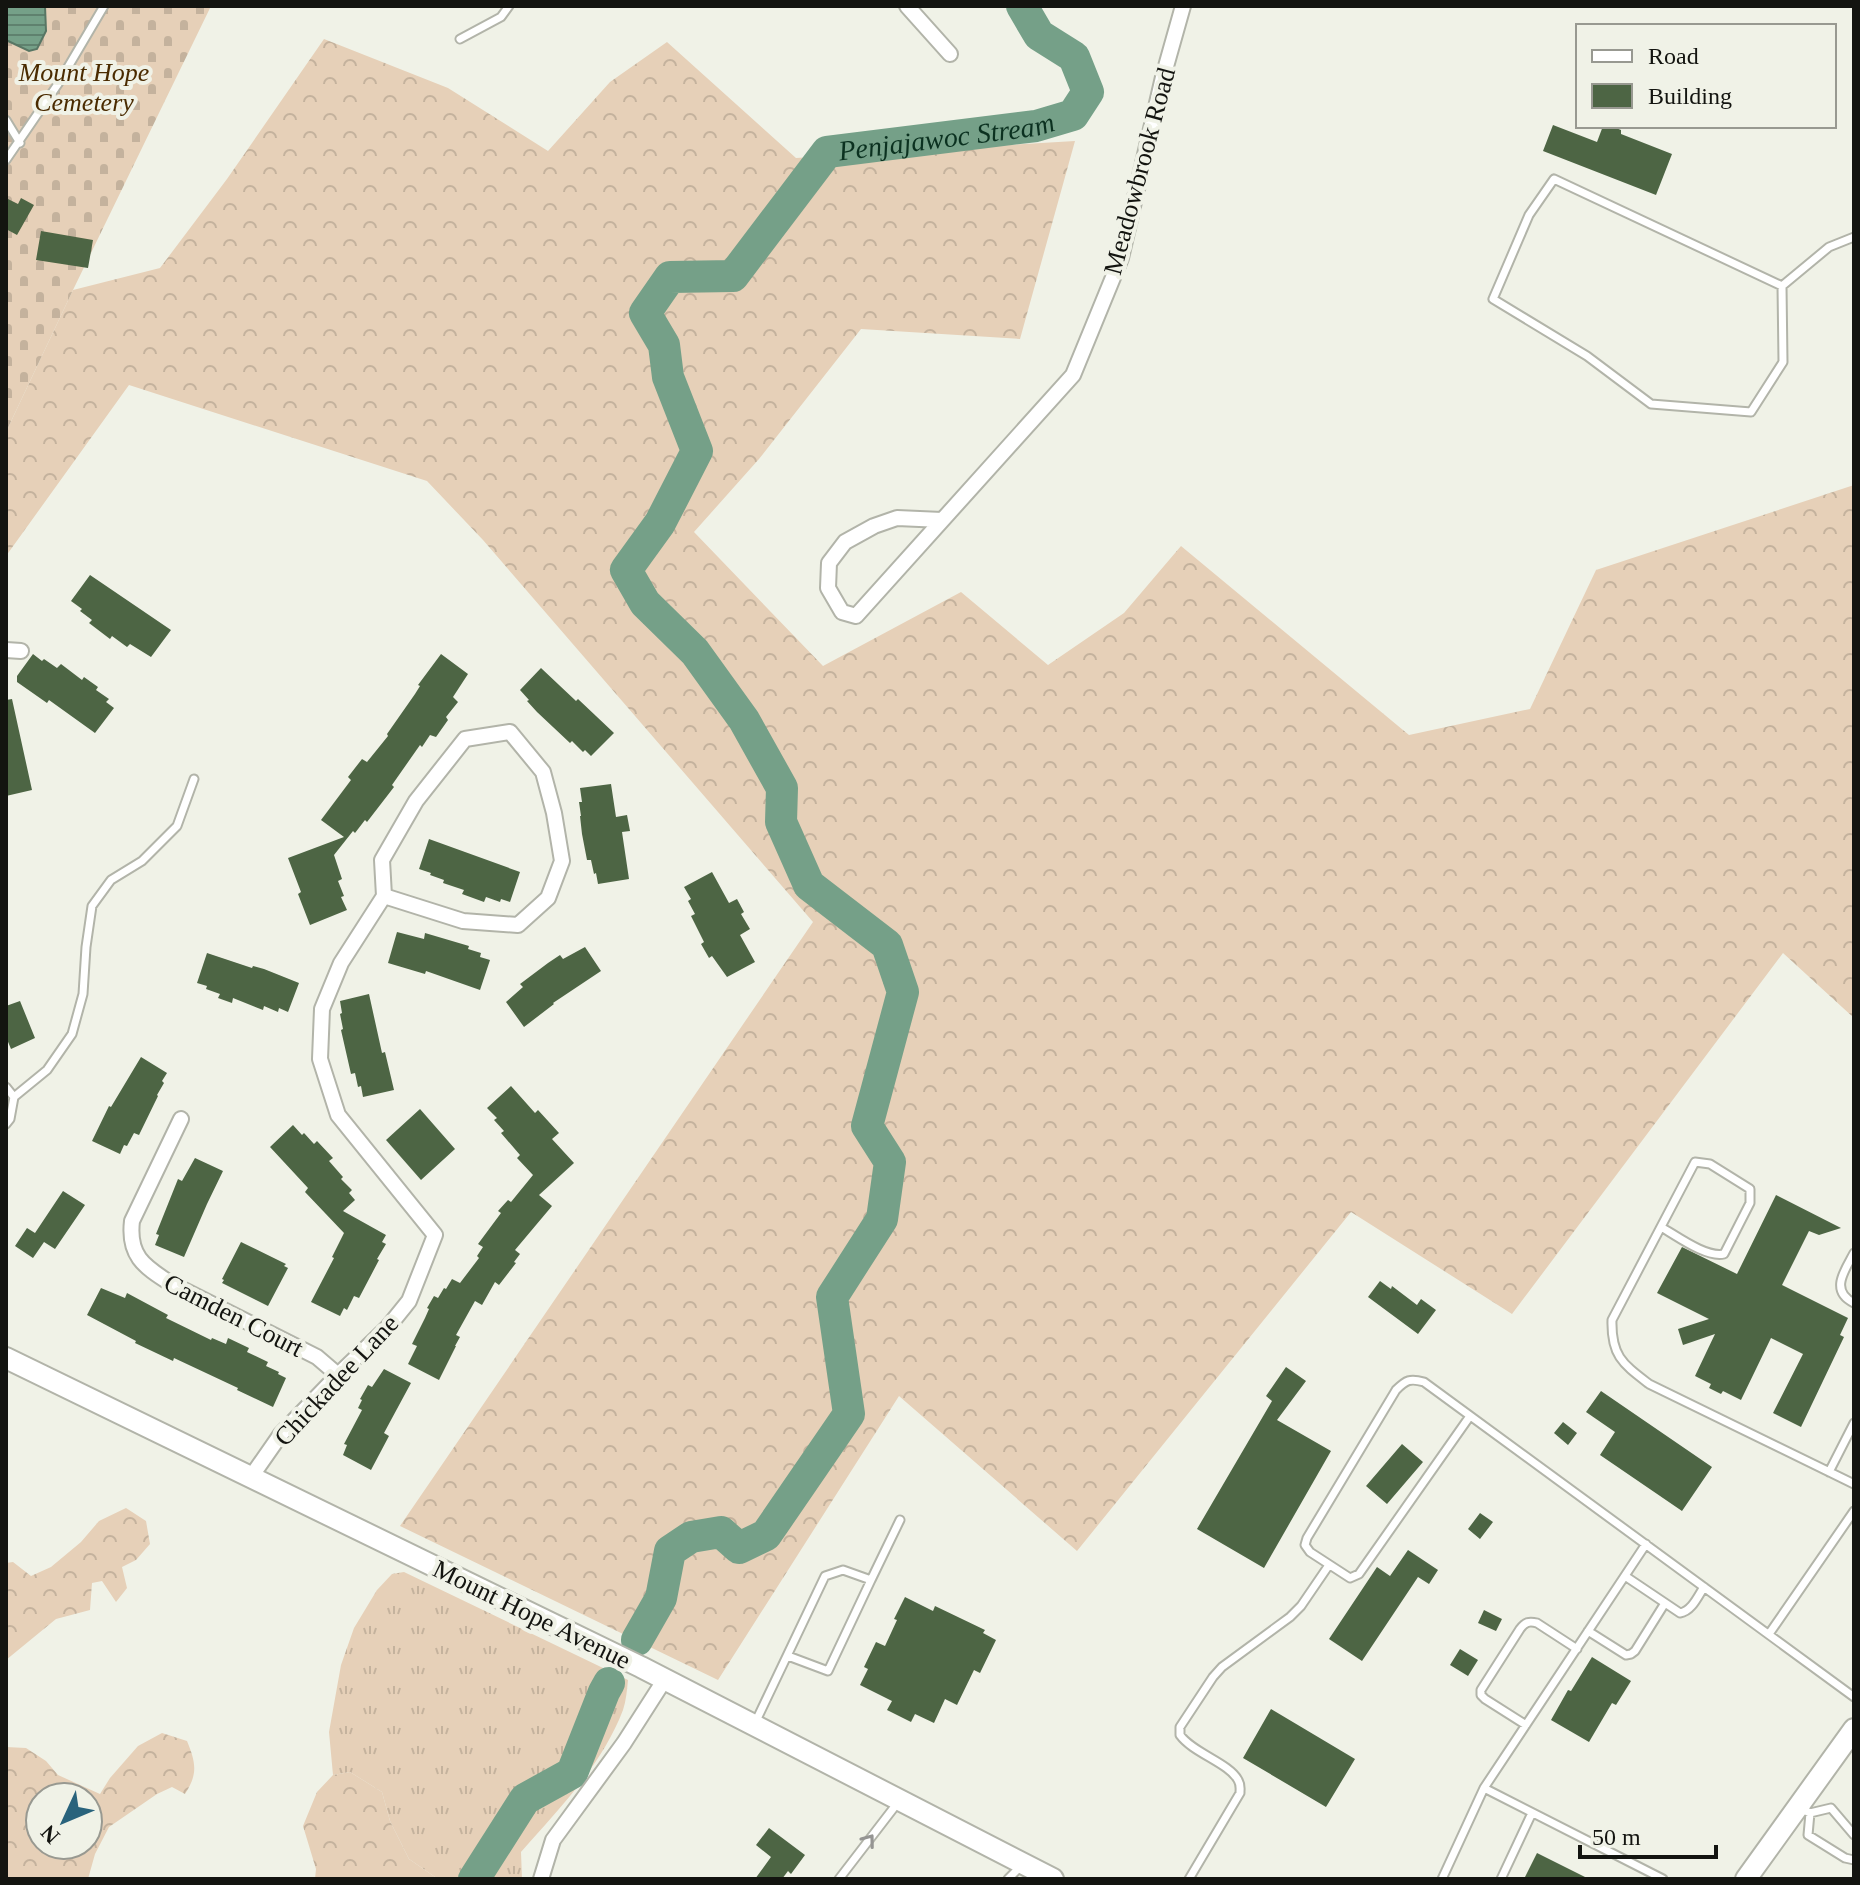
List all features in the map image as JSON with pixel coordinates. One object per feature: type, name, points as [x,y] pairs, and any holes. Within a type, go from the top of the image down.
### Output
[{"type":"street","points":[[907,6],[950,54]]},
{"type":"street","name":"Meadowbrook Road","points":[[942,520],[897,518],[845,542],[829,563],[828,588],[842,612],[856,616],[1073,375],[1121,258],[1163,77],[1183,6]]},
{"type":"street","points":[[510,732],[543,772],[554,813],[562,861],[548,898],[518,925],[463,921],[384,896],[382,860],[416,801],[465,739],[510,732]]},
{"type":"street","name":"Chickadee Lane","points":[[251,1477],[281,1434],[388,1327],[409,1301],[435,1235],[338,1115],[320,1059],[322,1009],[341,963],[384,896]]},
{"type":"street","name":"Camden Court","points":[[181,1119],[132,1221],[130,1237],[137,1256],[149,1270],[170,1283],[317,1357],[338,1375]]},
{"type":"street","name":"Mount Hope Avenue","points":[[6,1358],[665,1679],[1053,1879]]},
{"type":"street","points":[[541,1879],[553,1840],[624,1743],[665,1679]]},
{"type":"street","points":[[1746,1879],[1804,1809],[1854,1729]]},
{"type":"lane","points":[[6,160],[58,84],[104,6]]},
{"type":"lane","points":[[460,39],[501,17],[509,6]]},
{"type":"lane","points":[[6,120],[20,143]]},
{"type":"lane","points":[[1554,179],[1782,286],[1783,362],[1751,412],[1651,404],[1587,356],[1493,299],[1529,215],[1554,179]]},
{"type":"lane","points":[[1782,286],[1829,247],[1854,237]]},
{"type":"lane","points":[[6,1124],[10,1119],[14,1097],[47,1070],[72,1034],[83,994],[92,906],[111,880],[142,861],[177,826],[194,779]]},
{"type":"lane","points":[[6,1087],[14,1097]]},
{"type":"lane","points":[[1661,1227],[1707,1252],[1717,1256],[1724,1254],[1750,1203],[1750,1189],[1710,1164],[1695,1162],[1612,1320],[1611,1337],[1623,1364],[1649,1384],[1854,1484]]},
{"type":"lane","points":[[1854,1253],[1841,1277],[1840,1286],[1847,1300],[1854,1303]]},
{"type":"lane","points":[[1470,1416],[1359,1574],[1350,1578],[1310,1552],[1305,1545],[1307,1538],[1396,1390],[1405,1381],[1424,1382],[1854,1697]]},
{"type":"lane","points":[[1829,1472],[1854,1423]]},
{"type":"lane","points":[[1769,1634],[1854,1511]]},
{"type":"lane","points":[[788,1656],[828,1671],[900,1520]]},
{"type":"lane","points":[[1442,1879],[1484,1788],[1646,1544]]},
{"type":"lane","points":[[1189,1879],[1240,1793],[1240,1784],[1231,1772],[1185,1742],[1180,1735],[1180,1727],[1222,1667],[1290,1617],[1329,1565]]},
{"type":"lane","points":[[754,1725],[825,1576],[843,1570],[871,1580]]},
{"type":"lane","points":[[1625,1576],[1680,1613],[1686,1612],[1704,1587]]},
{"type":"lane","points":[[1588,1631],[1626,1655],[1631,1654],[1665,1603]]},
{"type":"lane","points":[[1526,1725],[1481,1695],[1481,1690],[1520,1629],[1525,1623],[1537,1623],[1577,1649]]},
{"type":"lane","points":[[1484,1788],[1659,1878]]},
{"type":"lane","points":[[839,1879],[900,1800]]},
{"type":"lane","points":[[1854,1835],[1831,1808],[1804,1809],[1808,1835],[1845,1858],[1854,1860]]},
{"type":"lane","points":[[1501,1879],[1532,1813]]},
{"type":"lane","points":[[1008,1879],[1023,1864]]},
{"type":"green space","name":"Mount Hope Cemetery","points":[[6,6],[211,6],[6,432]]},
{"type":"green space","points":[[324,39],[448,88],[548,151],[610,82],[667,42],[796,158],[1075,141],[1020,339],[861,329],[759,459],[694,532],[823,666],[961,592],[1048,665],[1124,613],[1181,546],[1409,735],[1530,709],[1596,570],[1854,485],[1854,1018],[1783,953],[1512,1314],[1351,1212],[1077,1551],[899,1396],[718,1680],[400,1526],[813,922],[483,540],[427,481],[129,385],[6,556],[6,432],[73,290],[160,268],[227,179]]},
{"type":"green space","points":[[126,1508],[146,1521],[150,1544],[136,1560],[122,1567],[127,1588],[116,1602],[102,1581],[92,1583],[90,1610],[56,1619],[6,1660],[6,1563],[13,1562],[31,1576],[51,1567],[81,1542],[99,1521]]},
{"type":"green space","points":[[404,1572],[628,1680],[623,1710],[604,1749],[578,1786],[521,1852],[522,1879],[438,1879],[409,1859],[390,1821],[382,1792],[350,1772],[333,1775],[329,1732],[341,1665],[354,1628],[377,1590],[392,1574]]},
{"type":"green space","points":[[162,1733],[187,1741],[194,1768],[185,1794],[172,1787],[157,1794],[109,1827],[104,1837],[104,1788],[138,1746]]},
{"type":"green space","points":[[6,1747],[26,1748],[46,1761],[58,1775],[71,1781],[24,1781],[24,1861],[93,1861],[88,1879],[6,1879]]},
{"type":"green space","points":[[350,1772],[382,1792],[390,1821],[409,1859],[438,1879],[315,1879],[316,1869],[303,1826],[317,1792],[333,1775]]},
{"type":"shaded area","points":[[6,6],[45,6],[46,31],[37,49],[29,51],[6,40]]},
{"type":"building","points":[[1553,125],[1597,142],[1602,128],[1616,128],[1621,130],[1621,134],[1672,154],[1656,195],[1543,151]]},
{"type":"building","points":[[6,198],[18,204],[21,198],[34,205],[17,235],[6,229]]},
{"type":"building","points":[[41,231],[93,240],[88,268],[36,260]]},
{"type":"building","points":[[90,575],[171,630],[151,657],[130,644],[127,647],[112,636],[110,639],[89,623],[92,620],[71,601]]},
{"type":"building","points":[[33,654],[57,668],[61,664],[82,680],[84,677],[109,699],[106,702],[114,708],[95,733],[49,700],[47,703],[17,682],[17,676]]},
{"type":"building","points":[[441,654],[468,674],[453,697],[458,702],[436,737],[430,735],[422,747],[420,745],[367,822],[365,820],[355,833],[353,831],[334,855],[342,879],[338,881],[344,896],[341,897],[347,910],[310,925],[288,858],[344,837],[321,820],[351,780],[348,777],[362,759],[367,762],[388,736],[418,685]]},
{"type":"building","points":[[541,668],[614,733],[591,756],[572,741],[570,743],[537,712],[520,690]]},
{"type":"building","points":[[12,699],[32,790],[6,796],[6,700]]},
{"type":"building","points":[[611,784],[616,817],[627,815],[630,831],[622,832],[629,879],[598,884],[591,860],[587,860],[582,834],[580,788]]},
{"type":"building","points":[[429,839],[520,872],[510,902],[486,897],[484,902],[462,894],[464,890],[443,883],[444,880],[419,869]]},
{"type":"building","points":[[712,872],[729,903],[737,899],[744,912],[741,914],[750,929],[740,935],[755,962],[727,977],[701,944],[704,942],[691,916],[695,914],[684,887]]},
{"type":"building","points":[[397,932],[424,939],[425,933],[469,946],[468,949],[481,953],[480,957],[490,960],[480,990],[426,971],[425,974],[388,963]]},
{"type":"building","points":[[585,947],[601,971],[524,1027],[506,1002],[523,987],[520,984],[548,963],[560,955],[563,959]]},
{"type":"building","points":[[207,953],[264,969],[299,983],[288,1012],[279,1008],[278,1012],[264,1006],[263,1010],[233,998],[232,1003],[218,998],[220,994],[197,983]]},
{"type":"building","points":[[369,994],[394,1090],[363,1097],[355,1073],[351,1074],[341,1030],[340,1001]]},
{"type":"building","points":[[20,1001],[35,1038],[11,1049],[6,1037],[6,1006]]},
{"type":"building","points":[[141,1057],[167,1073],[139,1135],[134,1133],[120,1154],[92,1141],[109,1106]]},
{"type":"building","points":[[511,1086],[535,1113],[538,1110],[559,1133],[552,1139],[574,1163],[539,1195],[552,1206],[515,1250],[520,1254],[516,1263],[499,1285],[495,1282],[482,1305],[475,1301],[456,1335],[460,1337],[439,1380],[408,1364],[417,1346],[412,1344],[427,1308],[434,1296],[438,1298],[452,1279],[460,1283],[479,1258],[477,1256],[483,1247],[478,1244],[501,1213],[498,1211],[508,1200],[511,1202],[533,1175],[517,1158],[520,1155],[501,1133],[504,1131],[494,1120],[497,1118],[487,1108]]},
{"type":"building","points":[[420,1109],[455,1149],[421,1180],[386,1140]]},
{"type":"building","points":[[293,1125],[314,1144],[317,1141],[333,1158],[329,1161],[352,1190],[349,1193],[355,1200],[343,1211],[386,1235],[382,1242],[386,1244],[359,1298],[354,1296],[340,1316],[311,1302],[344,1233],[305,1192],[308,1188],[270,1147]]},
{"type":"building","points":[[195,1158],[223,1171],[184,1257],[155,1245],[159,1235],[156,1234],[178,1179],[182,1181]]},
{"type":"building","points":[[63,1191],[85,1205],[55,1249],[44,1242],[33,1258],[15,1246],[27,1228],[35,1233]]},
{"type":"building","points":[[1776,1195],[1841,1228],[1819,1235],[1809,1231],[1782,1285],[1848,1318],[1840,1335],[1844,1337],[1801,1427],[1773,1413],[1803,1354],[1771,1338],[1741,1400],[1723,1391],[1721,1394],[1709,1388],[1711,1384],[1695,1376],[1715,1334],[1683,1345],[1678,1329],[1709,1319],[1657,1293],[1682,1247],[1737,1274]]},
{"type":"building","points":[[241,1242],[286,1264],[284,1266],[288,1268],[268,1306],[222,1283]]},
{"type":"building","points":[[1380,1281],[1417,1305],[1421,1299],[1436,1310],[1418,1334],[1368,1297]]},
{"type":"building","points":[[101,1288],[125,1298],[127,1293],[168,1315],[166,1318],[211,1340],[226,1344],[228,1338],[249,1348],[247,1352],[268,1362],[266,1366],[286,1378],[273,1407],[174,1358],[173,1361],[135,1343],[87,1315]]},
{"type":"building","points":[[1286,1367],[1306,1381],[1277,1420],[1331,1451],[1264,1568],[1197,1529],[1272,1401],[1266,1396]]},
{"type":"building","points":[[384,1369],[411,1383],[384,1433],[389,1436],[371,1470],[343,1455],[347,1445],[344,1444],[362,1410],[358,1408],[360,1399],[368,1385],[372,1387]]},
{"type":"building","points":[[1601,1391],[1712,1467],[1682,1511],[1600,1455],[1615,1432],[1586,1412]]},
{"type":"building","points":[[1563,1422],[1577,1433],[1568,1445],[1554,1433]]},
{"type":"building","points":[[1402,1444],[1423,1462],[1387,1504],[1366,1486]]},
{"type":"building","points":[[1480,1513],[1493,1522],[1480,1539],[1468,1529]]},
{"type":"building","points":[[1408,1550],[1438,1570],[1429,1584],[1418,1577],[1362,1661],[1329,1639],[1377,1567],[1390,1576]]},
{"type":"building","points":[[905,1597],[933,1611],[935,1606],[985,1630],[983,1633],[996,1640],[980,1673],[974,1670],[957,1705],[945,1699],[934,1723],[915,1714],[911,1722],[887,1710],[892,1701],[860,1685],[868,1669],[864,1667],[876,1642],[885,1646]]},
{"type":"building","points":[[1484,1610],[1502,1619],[1496,1631],[1478,1623]]},
{"type":"building","points":[[1460,1649],[1478,1660],[1468,1676],[1450,1665]]},
{"type":"building","points":[[1592,1657],[1631,1681],[1616,1705],[1612,1703],[1589,1742],[1551,1720]]},
{"type":"building","points":[[1271,1709],[1355,1759],[1326,1807],[1243,1758]]},
{"type":"building","points":[[769,1828],[805,1855],[791,1874],[788,1871],[782,1879],[755,1879],[771,1857],[756,1845]]},
{"type":"building","points":[[1537,1853],[1589,1879],[1524,1879]]},
{"type":"waterway","name":"Penjajawoc Stream","points":[[637,1640],[661,1598],[670,1551],[691,1537],[721,1532],[739,1548],[766,1535],[849,1414],[832,1297],[882,1219],[890,1162],[867,1126],[903,992],[887,945],[809,885],[781,822],[782,788],[744,720],[695,652],[645,603],[626,570],[660,523],[697,451],[668,377],[664,345],[645,313],[670,277],[733,276],[827,152],[1036,126],[1073,115],[1088,92],[1074,57],[1039,35],[1022,6]]},
{"type":"waterway","name":"Penjajawoc Stream","points":[[474,1879],[525,1799],[572,1773],[609,1683]]}]
